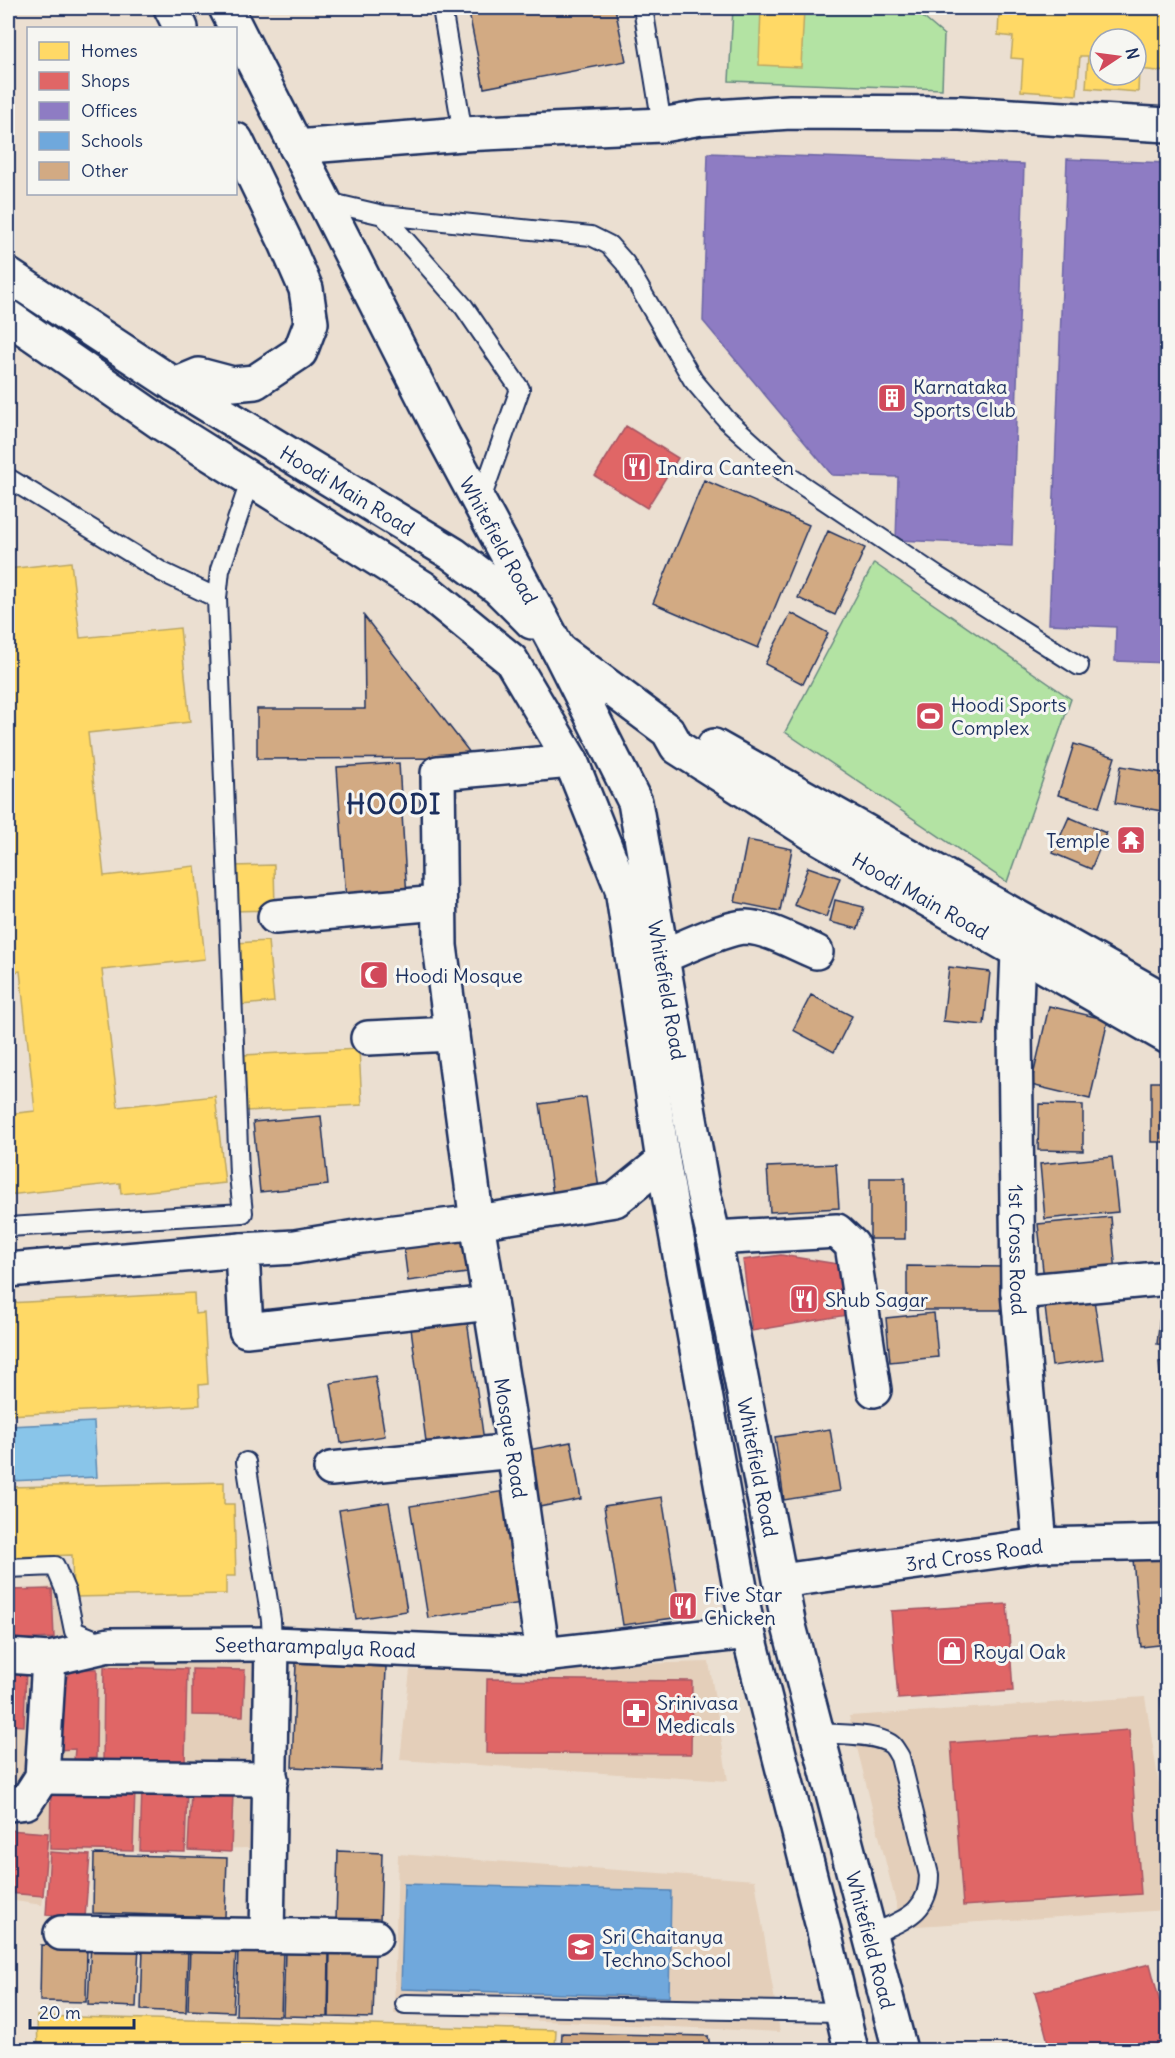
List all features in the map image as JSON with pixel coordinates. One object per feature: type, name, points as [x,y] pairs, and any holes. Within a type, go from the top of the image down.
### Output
[{"type":"street","points":[[171,8],[180,27]]},
{"type":"street","name":"Whitefield Road","points":[[225,8],[235,27]]},
{"type":"street","name":"Whitefield Road","points":[[237,31],[479,505],[558,649],[636,802],[700,1176],[789,1626],[900,2050]]},
{"type":"street","points":[[296,147],[463,134],[662,126],[701,118],[790,112],[960,113],[1167,125]]},
{"type":"street","points":[[175,385],[200,375],[233,384],[255,382],[300,352],[311,323],[306,289],[237,142]]},
{"type":"street","name":"Hoodi Main Road","points":[[8,275],[175,385],[453,554],[498,588],[558,649],[673,739],[815,835],[1167,1037]]},
{"type":"street","name":"Hoodi Main Road","points":[[8,317],[161,423],[422,587],[511,660]]},
{"type":"street","name":"Whitefield Road","points":[[511,660],[571,761],[622,890],[663,1161],[748,1632],[823,1927],[851,2050]]},
{"type":"street","points":[[673,739],[685,730],[1167,1002]]},
{"type":"street","name":"Mosque Road","points":[[543,1655],[514,1451],[477,1222],[440,946],[438,773],[571,761]]},
{"type":"street","points":[[275,917],[439,903]]},
{"type":"street","name":"1st Cross Road","points":[[1022,920],[1018,952],[1015,1030],[1018,1292],[1040,1545]]},
{"type":"street","points":[[663,956],[727,931],[745,927],[767,932],[816,952]]},
{"type":"street","points":[[368,1038],[452,1034]]},
{"type":"street","points":[[8,1270],[295,1247],[615,1200],[663,1161]]},
{"type":"street","points":[[714,1238],[837,1231],[852,1245],[874,1390]]},
{"type":"street","points":[[242,1250],[246,1330],[490,1303]]},
{"type":"street","points":[[1018,1292],[1167,1278]]},
{"type":"street","points":[[331,1469],[514,1451]]},
{"type":"street","name":"3rd Cross Road","points":[[781,1581],[1040,1545],[1167,1542]]},
{"type":"street","name":"Seetharampalya Road","points":[[8,1656],[49,1659],[109,1645],[272,1644],[543,1655],[748,1632]]},
{"type":"street","points":[[267,1936],[272,1644]]},
{"type":"street","points":[[8,1804],[26,1802],[42,1777],[49,1659]]},
{"type":"street","points":[[42,1777],[271,1779]]},
{"type":"street","points":[[61,1933],[375,1937]]},
{"type":"lane","points":[[442,8],[463,134]]},
{"type":"lane","points":[[644,8],[662,126]]},
{"type":"lane","points":[[323,201],[383,215],[591,236],[609,245],[625,263],[693,380],[727,420],[790,477],[937,576],[1079,666]]},
{"type":"lane","points":[[383,215],[464,308],[520,389],[479,505]]},
{"type":"lane","points":[[8,478],[162,572],[217,598]]},
{"type":"lane","points":[[8,1227],[243,1213],[239,1175],[217,598],[220,570],[251,479]]},
{"type":"lane","points":[[246,1462],[271,1620],[272,1644]]},
{"type":"lane","points":[[8,1568],[55,1566],[66,1592],[74,1631],[109,1645]]},
{"type":"lane","points":[[816,1733],[882,1740],[892,1745],[900,1757],[929,1875],[929,1890],[924,1903],[914,1913],[869,1936]]},
{"type":"lane","points":[[405,2004],[842,2012]]},
{"type":"shaded area","points":[[59,1585],[89,1663],[256,1657],[249,1848],[51,1853],[42,1905],[8,1900],[8,1594]]},
{"type":"shaded area","points":[[709,1662],[728,1781],[400,1760],[410,1670]]},
{"type":"shaded area","points":[[1145,1697],[1168,1856],[1167,1910],[902,1927],[849,1716]]},
{"type":"shaded area","name":"Sri Chaitanya Techno School","points":[[398,1854],[755,1880],[780,2032],[394,2014]]},
{"type":"green space","points":[[733,8],[912,8],[944,35],[942,89],[729,81]]},
{"type":"green space","name":"Hoodi Sports Complex","points":[[874,563],[1071,699],[1007,882],[785,732]]},
{"type":"water","points":[[94,1422],[97,1477],[10,1481],[8,1426]]},
{"type":"building: Homes","points":[[761,8],[804,9],[801,67],[759,65]]},
{"type":"building: Homes","points":[[1030,8],[1168,8],[1168,96],[1165,96],[1167,72],[1148,70],[1148,27],[1088,27],[1088,56],[1080,56],[1077,95],[1021,91],[1023,59],[1011,58],[1013,37],[998,35],[999,14],[1025,12]]},
{"type":"building: Homes","points":[[1088,56],[1088,87],[1138,87],[1138,92],[1086,88]]},
{"type":"building: Homes","points":[[71,562],[80,638],[180,628],[190,722],[88,733],[104,876],[195,866],[205,959],[102,970],[118,1107],[215,1096],[225,1183],[121,1194],[120,1183],[8,1195],[8,1114],[35,1111],[20,971],[8,973],[8,878],[10,878],[8,854],[8,569]]},
{"type":"building: Homes","points":[[274,865],[275,910],[233,911],[232,866]]},
{"type":"building: Homes","points":[[268,941],[274,1002],[241,1005],[236,943]]},
{"type":"building: Homes","points":[[359,1049],[362,1105],[246,1111],[243,1055]]},
{"type":"building: Homes","points":[[1168,1217],[1168,1256],[1165,1255]]},
{"type":"building: Homes","points":[[194,1293],[195,1314],[204,1313],[208,1384],[199,1385],[200,1405],[8,1415],[8,1303]]},
{"type":"building: Homes","points":[[224,1482],[224,1504],[234,1504],[236,1576],[226,1576],[226,1594],[73,1597],[72,1555],[8,1557],[8,1487]]},
{"type":"building: Homes","points":[[37,2016],[556,2030],[555,2050],[38,2050]]},
{"type":"building: Shops","name":"Indira Canteen","points":[[626,426],[678,458],[647,508],[595,476]]},
{"type":"building: Shops","points":[[781,1255],[837,1264],[847,1315],[752,1331],[743,1260]]},
{"type":"building: Shops","points":[[52,1589],[54,1638],[8,1640],[8,1590]]},
{"type":"building: Shops","name":"Royal Oak","points":[[1007,1604],[1013,1691],[898,1699],[891,1611]]},
{"type":"building: Shops","points":[[104,1667],[187,1669],[185,1764],[103,1762]]},
{"type":"building: Shops","points":[[8,1668],[26,1669],[24,1726],[8,1725]]},
{"type":"building: Shops","points":[[71,1669],[97,1669],[96,1758],[74,1760],[75,1749],[57,1750],[58,1698]]},
{"type":"building: Shops","points":[[192,1669],[245,1670],[243,1716],[192,1715]]},
{"type":"building: Shops","points":[[487,1679],[692,1681],[691,1754],[486,1753]]},
{"type":"building: Shops","points":[[1129,1730],[1141,1894],[963,1906],[951,1743]]},
{"type":"building: Shops","points":[[51,1787],[135,1790],[133,1851],[50,1849]]},
{"type":"building: Shops","points":[[142,1787],[187,1789],[185,1852],[140,1851]]},
{"type":"building: Shops","points":[[191,1791],[233,1793],[231,1852],[188,1850]]},
{"type":"building: Shops","points":[[8,1830],[48,1833],[43,1896],[8,1893]]},
{"type":"building: Shops","points":[[50,1852],[90,1855],[85,1918],[46,1915]]},
{"type":"building: Shops","points":[[1150,1964],[1168,2034],[1168,2050],[1050,2050],[1035,1992]]},
{"type":"building: Offices","name":"Karnataka Sports Club","points":[[708,153],[1024,164],[1012,545],[896,540],[898,477],[832,475],[703,321]]},
{"type":"building: Offices","name":"Karnataka Sports Club","points":[[1067,159],[1168,163],[1168,663],[1115,661],[1116,627],[1049,624]]},
{"type":"building: Schools","points":[[404,1884],[671,1891],[669,1997],[401,1989]]},
{"type":"building: Other","points":[[468,8],[615,8],[626,61],[484,88]]},
{"type":"building: Other","points":[[704,480],[809,525],[758,648],[653,603]]},
{"type":"building: Other","points":[[828,531],[865,548],[835,615],[798,598]]},
{"type":"building: Other","points":[[791,613],[828,633],[803,684],[765,664]]},
{"type":"building: Other","points":[[364,616],[474,758],[257,759],[257,709],[365,709]]},
{"type":"building: Other","points":[[1074,744],[1115,757],[1099,807],[1058,795]]},
{"type":"building: Other","points":[[399,763],[407,898],[346,901],[337,767]]},
{"type":"building: Other","points":[[1121,766],[1168,774],[1168,812],[1115,803]]},
{"type":"building: Other","points":[[1069,817],[1106,833],[1091,869],[1053,853]]},
{"type":"building: Other","points":[[747,840],[792,849],[780,911],[735,902]]},
{"type":"building: Other","points":[[808,867],[840,878],[826,917],[794,905]]},
{"type":"building: Other","points":[[835,900],[864,907],[858,929],[830,922]]},
{"type":"building: Other","points":[[949,967],[990,972],[984,1025],[943,1021]]},
{"type":"building: Other","points":[[811,995],[852,1016],[834,1052],[793,1030]]},
{"type":"building: Other","points":[[1049,1006],[1108,1020],[1090,1099],[1031,1085]]},
{"type":"building: Other","points":[[1151,1082],[1168,1082],[1168,1142],[1151,1142]]},
{"type":"building: Other","points":[[586,1097],[600,1196],[554,1202],[540,1104]]},
{"type":"building: Other","points":[[1039,1104],[1083,1105],[1083,1151],[1038,1150]]},
{"type":"building: Other","points":[[321,1116],[328,1185],[260,1192],[253,1122]]},
{"type":"building: Other","points":[[1112,1157],[1118,1212],[1045,1219],[1040,1164]]},
{"type":"building: Other","points":[[836,1164],[839,1208],[770,1212],[767,1167]]},
{"type":"building: Other","points":[[870,1178],[905,1178],[905,1239],[870,1239]]},
{"type":"building: Other","points":[[1111,1217],[1116,1273],[1044,1280],[1038,1224]]},
{"type":"building: Other","points":[[462,1234],[467,1273],[408,1281],[403,1242]]},
{"type":"building: Other","points":[[907,1266],[1008,1267],[1006,1310],[907,1310]]},
{"type":"building: Other","points":[[1163,1289],[1168,1289],[1168,1345],[1157,1344]]},
{"type":"building: Other","points":[[1094,1300],[1103,1359],[1052,1366],[1045,1307]]},
{"type":"building: Other","points":[[466,1313],[484,1441],[427,1449],[410,1321]]},
{"type":"building: Other","points":[[934,1313],[938,1357],[890,1362],[886,1318]]},
{"type":"building: Other","points":[[1168,1361],[1168,1402],[1162,1402],[1159,1362]]},
{"type":"building: Other","points":[[375,1376],[385,1436],[341,1443],[331,1383]]},
{"type":"building: Other","points":[[830,1429],[840,1491],[784,1500],[775,1437]]},
{"type":"building: Other","points":[[571,1442],[581,1499],[539,1507],[528,1450]]},
{"type":"building: Other","points":[[505,1491],[522,1603],[428,1618],[410,1506]]},
{"type":"building: Other","points":[[662,1497],[681,1617],[623,1625],[604,1506]]},
{"type":"building: Other","points":[[389,1502],[407,1611],[356,1619],[339,1510]]},
{"type":"building: Other","points":[[1168,1557],[1168,1644],[1141,1647],[1133,1559]]},
{"type":"building: Other","points":[[296,1663],[386,1667],[382,1771],[292,1767]]},
{"type":"building: Other","points":[[1168,1680],[1168,1774],[1165,1774],[1160,1681]]},
{"type":"building: Other","points":[[338,1851],[382,1853],[380,1923],[336,1921]]},
{"type":"building: Other","points":[[94,1854],[227,1858],[225,1917],[93,1913]]},
{"type":"building: Other","points":[[91,1942],[139,1944],[136,2007],[88,2005]]},
{"type":"building: Other","points":[[41,1945],[87,1946],[86,2002],[40,2001]]},
{"type":"building: Other","points":[[190,1947],[236,1949],[233,2012],[188,2010]]},
{"type":"building: Other","points":[[143,1948],[188,1950],[186,2012],[141,2010]]},
{"type":"building: Other","points":[[238,1949],[283,1950],[281,2016],[236,2015]]},
{"type":"building: Other","points":[[285,1951],[329,1952],[328,2017],[283,2016]]},
{"type":"building: Other","points":[[330,1952],[375,1953],[373,2018],[329,2017]]},
{"type":"building: Other","points":[[562,2033],[708,2036],[711,2050],[561,2050]]},
{"type":"place","name":"Karnataka Sports Club","points":[[892,398]]},
{"type":"place","name":"Indira Canteen","points":[[637,467]]},
{"type":"place","name":"Hoodi Sports Complex","points":[[930,716]]},
{"type":"place","name":"Temple","points":[[1131,840]]},
{"type":"place","name":"Hoodi Mosque","points":[[374,975]]},
{"type":"place","name":"Shub Sagar","points":[[804,1299]]},
{"type":"place","name":"Five Star Chicken","points":[[683,1606]]},
{"type":"place","name":"Royal Oak","points":[[952,1651]]},
{"type":"place","name":"Srinivasa Medicals","points":[[636,1713]]},
{"type":"place","name":"Sri Chaitanya Techno School","points":[[581,1947]]},
{"type":"district","name":"HOODI","points":[[394,804]]}]
